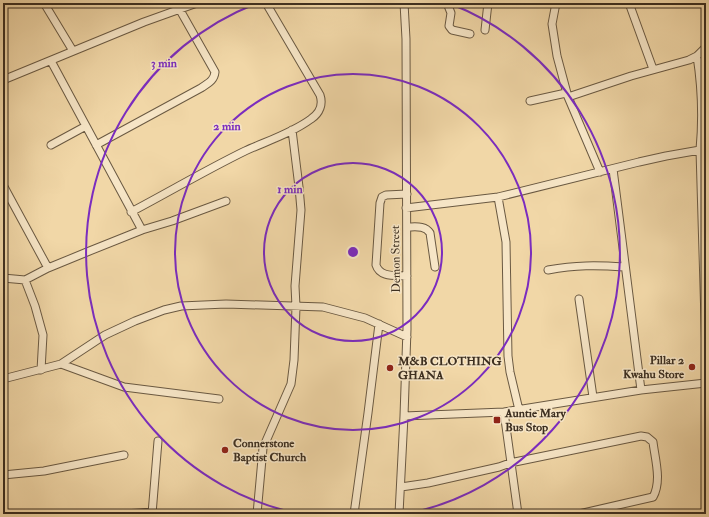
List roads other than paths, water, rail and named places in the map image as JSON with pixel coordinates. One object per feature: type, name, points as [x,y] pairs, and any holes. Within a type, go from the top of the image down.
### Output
[{"type":"street","points":[[44,3],[73,52]]},
{"type":"street","points":[[3,80],[144,22],[178,6],[197,3]]},
{"type":"street","points":[[131,212],[244,151],[292,130],[312,118],[321,107],[322,100],[314,83],[266,3]]},
{"type":"street","name":"Demon Street","points":[[399,514],[407,337],[406,39],[404,3]]},
{"type":"street","points":[[447,3],[450,13],[449,26],[452,30],[470,34]]},
{"type":"street","points":[[485,30],[488,3]]},
{"type":"street","points":[[556,3],[552,24],[554,40],[567,95],[600,172]]},
{"type":"street","points":[[629,3],[653,69]]},
{"type":"street","points":[[96,144],[201,88],[214,77],[215,72],[178,6]]},
{"type":"street","points":[[530,101],[567,95],[653,69],[676,64],[697,56],[706,47]]},
{"type":"street","points":[[697,56],[702,99],[700,150],[704,182],[706,355]]},
{"type":"street","points":[[51,61],[142,230]]},
{"type":"street","points":[[50,145],[86,126]]},
{"type":"street","points":[[257,514],[263,448],[291,384],[292,377],[296,306],[295,286],[301,210],[300,187],[292,130]]},
{"type":"street","points":[[406,208],[498,197],[666,156],[700,150]]},
{"type":"street","points":[[613,169],[624,267],[641,390]]},
{"type":"street","points":[[3,185],[48,268]]},
{"type":"street","points":[[407,194],[386,194],[382,197],[380,203],[376,265],[378,271],[383,274],[407,276]]},
{"type":"street","points":[[498,197],[506,242],[508,356],[510,372],[519,410]]},
{"type":"street","points":[[3,278],[24,280],[48,268],[142,230],[172,221],[226,201]]},
{"type":"street","points":[[407,226],[424,227],[430,233],[435,267]]},
{"type":"street","points":[[548,270],[573,266],[624,267]]},
{"type":"street","points":[[24,280],[35,306],[43,335],[41,370]]},
{"type":"street","points":[[579,299],[593,397]]},
{"type":"street","points":[[3,379],[60,364],[105,335],[134,320],[181,306],[207,304],[323,307],[352,314],[407,337]]},
{"type":"street","points":[[354,514],[379,324]]},
{"type":"street","points":[[60,364],[124,386],[219,399]]},
{"type":"street","points":[[404,416],[504,412],[641,390],[706,383]]},
{"type":"street","points":[[504,412],[518,514]]},
{"type":"street","points":[[401,487],[428,483],[499,467],[510,463],[641,436],[647,437],[653,442],[658,483],[657,490],[653,497],[579,514]]},
{"type":"street","points":[[125,514],[152,513],[158,441]]},
{"type":"street","points":[[3,476],[44,471],[124,455]]},
{"type":"place","name":"Pillar 2 Kwahu Store","points":[[692,367]]},
{"type":"place","name":"M&B CLOTHING GHANA","points":[[390,368]]},
{"type":"place","name":"Auntie Mary Bus Stop","points":[[497,420]]},
{"type":"place","name":"Connerstone Baptist Church","points":[[225,450]]}]
